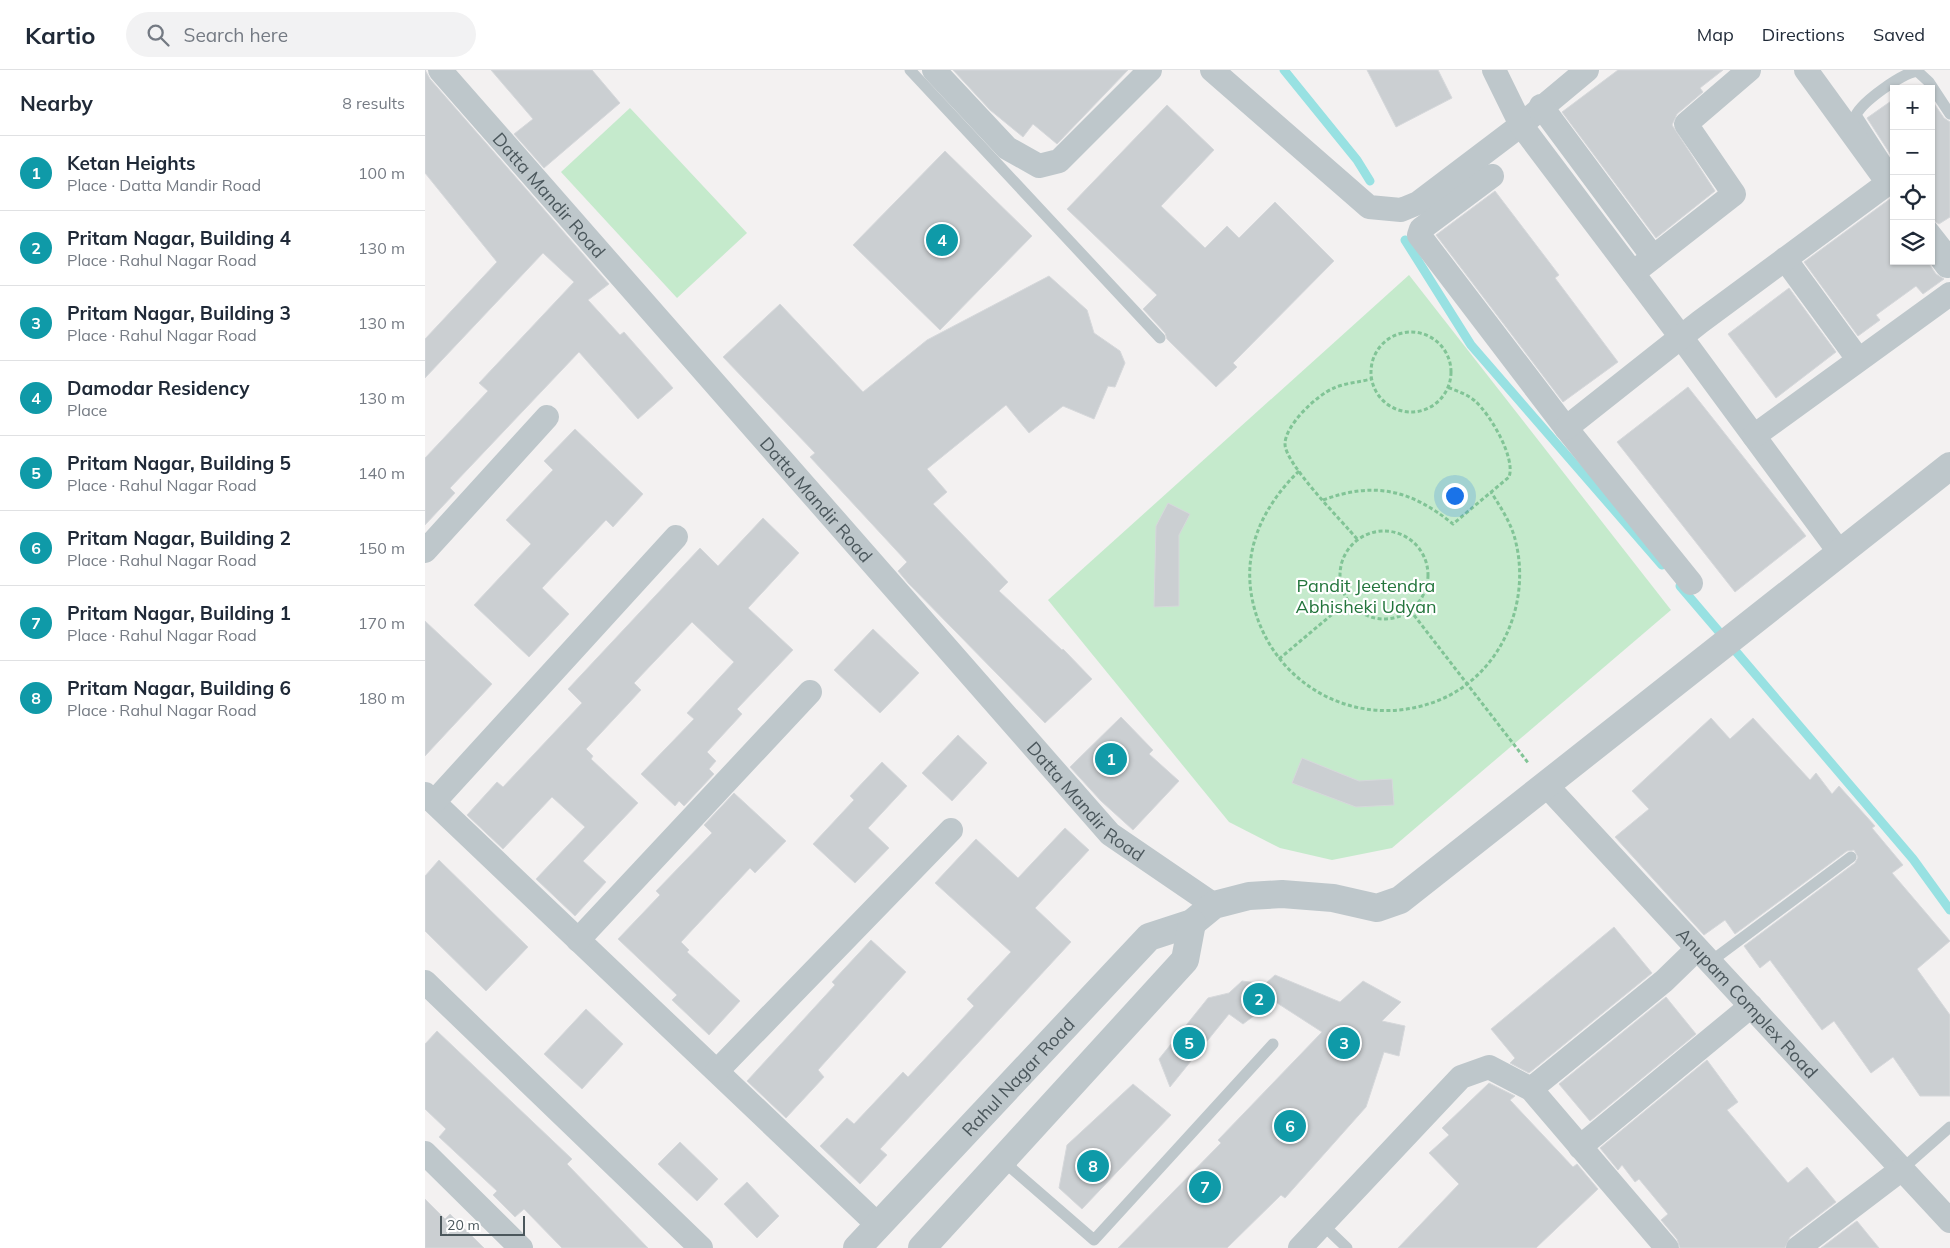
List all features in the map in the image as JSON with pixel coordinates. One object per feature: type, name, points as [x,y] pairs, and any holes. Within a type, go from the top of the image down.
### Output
[{"type":"street","name":"Datta Mandir Road","points":[[440,70],[1110,834],[1214,905]]},
{"type":"street","points":[[934,70],[1007,148],[1039,166],[1059,161],[1150,70]]},
{"type":"street","points":[[1212,70],[1369,207],[1401,210],[1418,203],[1521,125],[1541,106],[1587,70]]},
{"type":"street","points":[[1494,70],[1521,125],[1681,337],[1840,553]]},
{"type":"street","points":[[1633,273],[1734,194],[1687,124],[1749,70]]},
{"type":"street","points":[[1806,70],[1890,180]]},
{"type":"street","points":[[1541,106],[1653,257]]},
{"type":"street","points":[[1492,176],[1421,229],[1419,235],[1565,428],[1691,583]]},
{"type":"street","points":[[1565,428],[1785,259],[1890,184]]},
{"type":"street","points":[[1935,247],[1948,258]]},
{"type":"street","points":[[1785,259],[1858,359]]},
{"type":"street","points":[[1754,436],[1950,294]]},
{"type":"street","points":[[425,551],[547,417]]},
{"type":"street","points":[[1214,905],[1249,896],[1281,894],[1333,898],[1377,908],[1400,900],[1950,466]]},
{"type":"street","points":[[676,536],[430,798],[877,1225]]},
{"type":"street","points":[[578,940],[810,692]]},
{"type":"street","name":"Anupam Complex Road","points":[[1545,784],[1950,1221]]},
{"type":"street","points":[[717,1071],[951,830]]},
{"type":"street","name":"Rahul Nagar Road","points":[[857,1248],[1149,937],[1192,923],[1214,905]]},
{"type":"street","points":[[922,1248],[1185,960],[1192,923]]},
{"type":"street","points":[[1531,1089],[1664,981],[1704,955]]},
{"type":"street","points":[[425,982],[701,1248]]},
{"type":"street","points":[[1580,1147],[1751,1006]]},
{"type":"street","points":[[1300,1248],[1461,1078],[1489,1067],[1531,1089],[1667,1248]]},
{"type":"street","points":[[425,1153],[521,1248]]},
{"type":"street","points":[[1798,1248],[1901,1169]]},
{"type":"lane","points":[[910,70],[1160,338]]},
{"type":"lane","points":[[1890,179],[1856,116],[1859,108],[1908,73],[1917,71],[1929,82],[1950,114]]},
{"type":"lane","points":[[1935,234],[1948,258]]},
{"type":"lane","points":[[1704,955],[1851,857]]},
{"type":"lane","points":[[1002,1160],[1094,1240],[1273,1044]]},
{"type":"lane","points":[[1901,1169],[1950,1127]]},
{"type":"lane","points":[[1322,1224],[1347,1248]]},
{"type":"path","points":[[1404,333],[1420,333],[1434,340],[1445,351],[1450,366],[1447,387],[1444,396],[1432,407],[1417,412],[1402,412],[1387,405],[1377,394],[1371,379],[1372,363],[1378,349],[1389,338],[1404,333]]},
{"type":"path","points":[[1357,539],[1299,470],[1288,455],[1285,444],[1292,425],[1303,411],[1333,388],[1371,379]]},
{"type":"path","points":[[1323,500],[1348,492],[1382,490],[1402,494],[1421,501],[1453,524],[1509,477],[1511,470],[1504,444],[1487,415],[1476,402],[1465,394],[1447,387]]},
{"type":"path","points":[[1299,470],[1280,490],[1264,513],[1254,538],[1250,565],[1251,593],[1257,620],[1269,645],[1279,659],[1306,686],[1330,699],[1356,708],[1384,711],[1411,708],[1437,701],[1467,683],[1483,670],[1500,648],[1512,623],[1519,596],[1520,569],[1516,542],[1506,516],[1491,492]]},
{"type":"path","points":[[1391,530],[1407,537],[1419,548],[1427,564],[1428,581],[1422,598],[1410,610],[1395,618],[1377,618],[1361,613],[1348,601],[1341,585],[1340,568],[1346,552],[1357,539],[1373,532],[1391,530]]},
{"type":"path","points":[[1279,659],[1348,601]]},
{"type":"path","points":[[1410,610],[1545,784]]},
{"type":"green space","points":[[630,108],[747,233],[677,298],[561,172]]},
{"type":"green space","name":"Pandit Jeetendra Abhisheki Udyan","points":[[1409,275],[1671,610],[1392,848],[1332,860],[1280,848],[1229,822],[1048,600]]},
{"type":"building","points":[[425,70],[430,79],[609,284],[588,300],[620,335],[624,332],[673,388],[638,419],[579,352],[450,488],[455,493],[425,525],[425,458],[488,391],[479,383],[574,282],[543,253],[425,378],[425,339],[497,262],[425,173]]},
{"type":"building","points":[[491,70],[592,70],[620,103],[544,168],[514,134],[533,119]]},
{"type":"building","points":[[953,70],[1128,70],[1057,144],[1033,124],[1023,137],[990,110]]},
{"type":"building","points":[[1367,70],[1438,70],[1452,98],[1396,127]]},
{"type":"building","points":[[1618,70],[1723,70],[1700,88],[1703,92],[1677,114],[1672,125],[1715,191],[1656,238],[1562,112]]},
{"type":"building","points":[[1890,102],[1890,154],[1867,118]]},
{"type":"building","points":[[1167,105],[1214,150],[1161,206],[1205,248],[1227,226],[1239,238],[1275,202],[1334,261],[1233,363],[1237,367],[1216,387],[1167,339],[1165,333],[1143,309],[1157,295],[1067,209]]},
{"type":"building","points":[[1935,105],[1944,118],[1950,122],[1950,217],[1939,224],[1935,222]]},
{"type":"building","points":[[945,151],[1032,236],[940,330],[853,245]]},
{"type":"building","points":[[1495,191],[1559,275],[1555,278],[1618,362],[1563,402],[1436,235]]},
{"type":"building","points":[[1890,199],[1890,265],[1930,265],[1936,274],[1944,279],[1923,294],[1916,286],[1876,315],[1880,320],[1858,336],[1804,262]]},
{"type":"building","points":[[1049,276],[1087,310],[1094,333],[1120,351],[1125,363],[1115,387],[1108,386],[1094,419],[1063,406],[1029,433],[1006,405],[927,469],[947,492],[933,504],[1008,582],[999,591],[1063,649],[1092,679],[1045,723],[909,584],[898,571],[907,562],[810,457],[815,453],[723,357],[780,304],[863,392],[927,340]]},
{"type":"building","points":[[1789,288],[1836,352],[1776,398],[1728,334]]},
{"type":"building","points":[[1688,387],[1806,536],[1735,592],[1617,442]]},
{"type":"building","points":[[575,429],[643,494],[613,527],[606,520],[542,588],[569,614],[529,657],[474,605],[531,544],[506,520],[553,470],[544,461]]},
{"type":"building","points":[[1168,503],[1190,514],[1179,535],[1179,606],[1154,607],[1156,526]]},
{"type":"building","points":[[763,518],[799,553],[748,608],[793,650],[737,709],[742,714],[707,752],[716,761],[709,769],[714,774],[684,806],[679,801],[675,806],[641,774],[694,719],[687,713],[734,662],[692,622],[634,683],[641,690],[586,749],[593,756],[591,759],[638,803],[583,861],[606,882],[575,916],[536,879],[585,827],[552,797],[503,849],[467,815],[497,782],[503,787],[582,703],[568,689],[700,548],[718,566]]},
{"type":"building","points":[[425,621],[492,684],[425,756]]},
{"type":"building","points":[[873,629],[919,673],[880,713],[834,670]]},
{"type":"building","points":[[1121,717],[1153,750],[1149,754],[1179,781],[1133,830],[1101,801],[1070,767]]},
{"type":"building","points":[[1711,718],[1730,739],[1753,718],[1810,780],[1816,773],[1832,794],[1839,786],[1875,826],[1872,828],[1903,865],[1892,873],[1950,941],[1917,969],[1950,1015],[1950,1096],[1920,1096],[1893,1057],[1871,1073],[1834,1021],[1822,1030],[1770,960],[1760,968],[1744,946],[1855,863],[1858,857],[1854,850],[1847,851],[1735,934],[1725,920],[1704,935],[1615,837],[1649,809],[1632,791]]},
{"type":"building","points":[[958,735],[987,763],[952,801],[922,773]]},
{"type":"building","points":[[1302,758],[1359,781],[1392,779],[1394,805],[1356,807],[1292,783]]},
{"type":"building","points":[[882,762],[907,786],[868,828],[889,848],[855,883],[813,844],[854,800],[850,796]]},
{"type":"building","points":[[734,793],[786,841],[755,873],[750,868],[681,942],[689,950],[687,952],[740,1001],[709,1035],[672,1000],[677,995],[618,939],[660,895],[656,891],[712,833],[704,825]]},
{"type":"building","points":[[1065,828],[1089,850],[1035,908],[1071,942],[880,1149],[887,1155],[860,1184],[820,1146],[847,1118],[854,1124],[903,1072],[908,1077],[974,1006],[967,999],[1011,952],[935,883],[976,839],[1018,878]]},
{"type":"building","points":[[439,860],[528,947],[486,991],[425,931],[425,876]]},
{"type":"building","points":[[1614,927],[1652,973],[1529,1073],[1510,1063],[1515,1058],[1491,1029]]},
{"type":"building","points":[[871,940],[906,972],[818,1070],[824,1077],[786,1118],[747,1081],[835,985],[832,982]]},
{"type":"building","points":[[1275,975],[1340,1002],[1363,981],[1401,1002],[1382,1021],[1405,1026],[1399,1056],[1384,1052],[1366,1107],[1285,1198],[1281,1195],[1227,1248],[1118,1248],[1221,1143],[1218,1140],[1322,1032],[1274,1001],[1243,1024],[1229,1014],[1170,1087],[1159,1059],[1208,998],[1229,993],[1242,981],[1265,984]]},
{"type":"building","points":[[1666,997],[1696,1034],[1590,1121],[1559,1084]]},
{"type":"building","points":[[586,1009],[623,1044],[582,1089],[544,1054]]},
{"type":"building","points":[[437,1031],[572,1159],[567,1164],[648,1248],[562,1248],[524,1209],[515,1217],[493,1195],[497,1191],[439,1137],[446,1129],[425,1109],[425,1044]]},
{"type":"building","points":[[1707,1060],[1738,1102],[1727,1110],[1788,1183],[1807,1167],[1836,1202],[1790,1237],[1785,1248],[1680,1248],[1677,1239],[1661,1220],[1668,1214],[1639,1179],[1635,1182],[1622,1165],[1618,1170],[1600,1148]]},
{"type":"building","points":[[1489,1083],[1515,1096],[1510,1100],[1573,1167],[1577,1164],[1598,1189],[1536,1248],[1398,1248],[1459,1184],[1429,1153],[1449,1135],[1442,1128]]},
{"type":"building","points":[[1133,1084],[1171,1115],[1082,1209],[1059,1188],[1067,1145]]},
{"type":"building","points":[[680,1142],[718,1179],[697,1201],[658,1164]]},
{"type":"building","points":[[747,1182],[779,1216],[757,1238],[724,1204]]},
{"type":"building","points":[[425,1199],[445,1219],[450,1214],[484,1248],[425,1248]]},
{"type":"building","points":[[1857,1221],[1879,1248],[1821,1248],[1854,1223]]},
{"type":"waterway","points":[[1284,70],[1357,160],[1370,181]]},
{"type":"waterway","points":[[1405,240],[1471,345],[1662,565]]},
{"type":"waterway","points":[[1680,586],[1913,859],[1950,910]]},
{"type":"place","name":"Damodar Residency","points":[[942,240]]},
{"type":"place","name":"Ketan Heights","points":[[1111,759]]},
{"type":"place","name":"Pritam Nagar, Building 4","points":[[1259,999]]},
{"type":"place","name":"Pritam Nagar, Building 5","points":[[1189,1043]]},
{"type":"place","name":"Pritam Nagar, Building 3","points":[[1344,1043]]},
{"type":"place","name":"Pritam Nagar, Building 2","points":[[1290,1126]]},
{"type":"place","name":"Pritam Nagar, Building 6","points":[[1093,1166]]},
{"type":"place","name":"Pritam Nagar, Building 1","points":[[1205,1187]]}]
